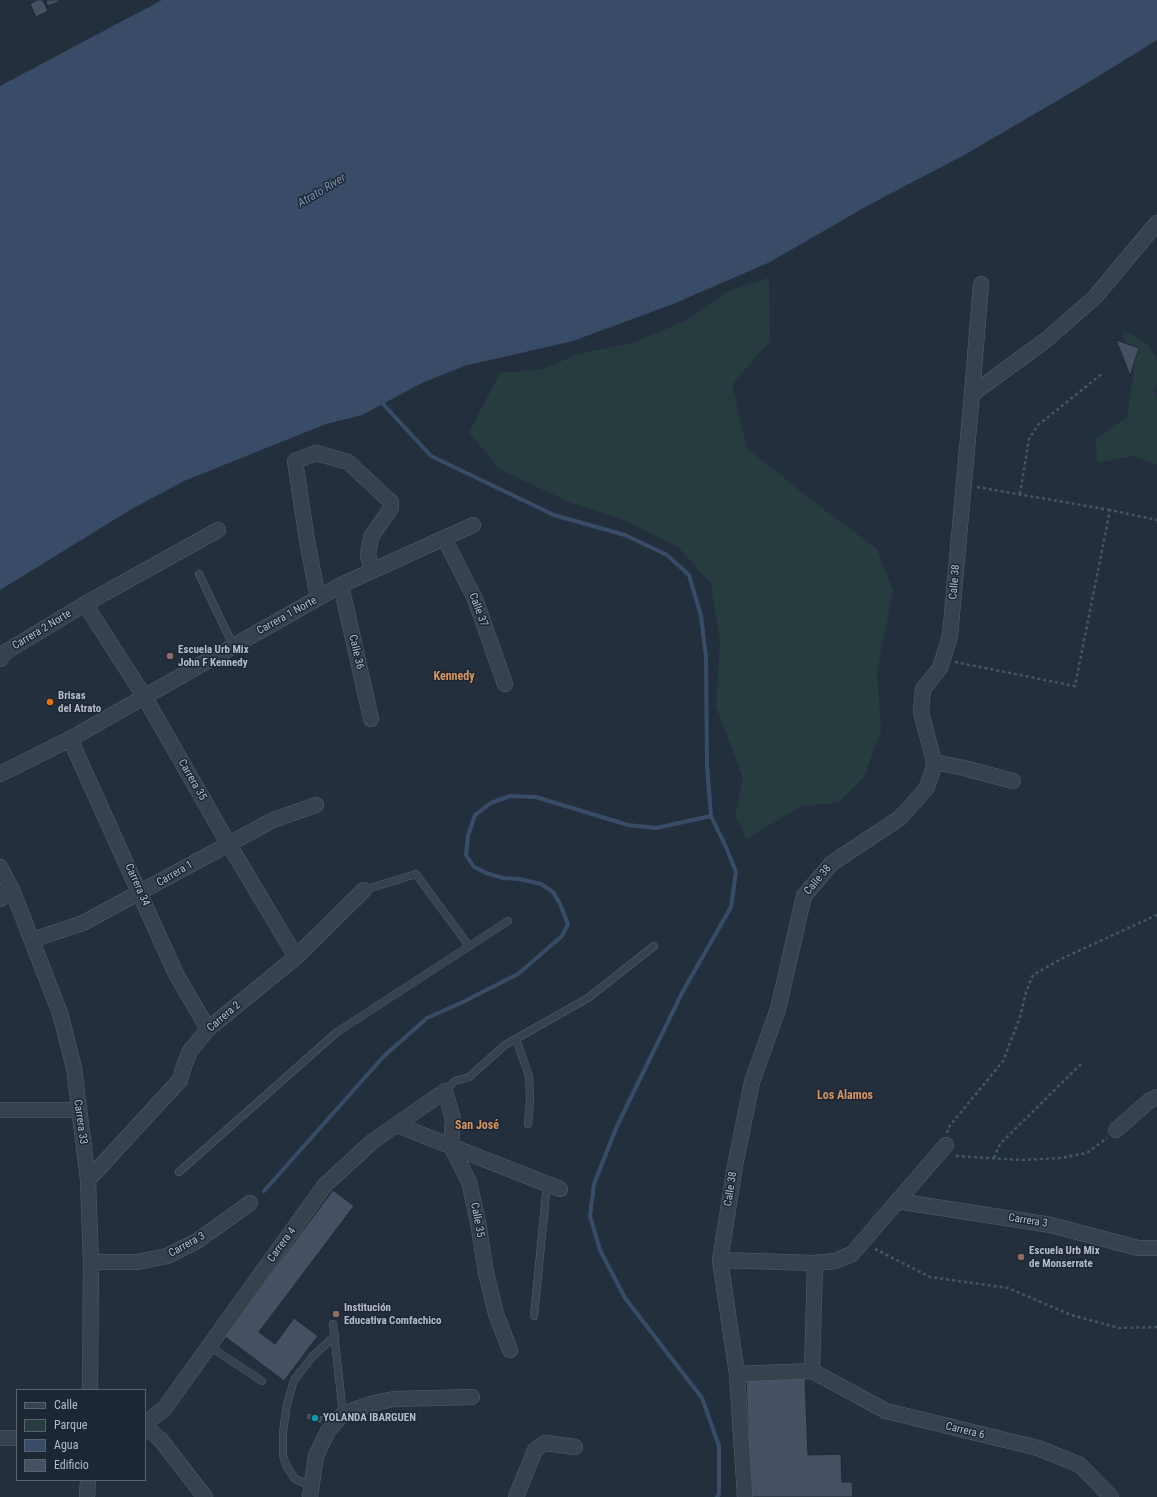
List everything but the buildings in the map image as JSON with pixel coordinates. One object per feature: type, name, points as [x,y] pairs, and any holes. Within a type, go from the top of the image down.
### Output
[{"type":"street","points":[[972,394],[1046,340],[1095,297],[1157,222]]},
{"type":"street","name":"Calle 38","points":[[745,1497],[737,1374],[720,1260],[735,1166],[752,1082],[778,1009],[804,896],[832,863],[900,818],[926,789],[933,770],[934,762],[922,712],[923,689],[940,668],[950,636],[981,284]]},
{"type":"street","points":[[318,598],[307,540],[295,461],[316,453],[348,462],[391,502],[391,508],[371,537],[368,555],[372,571]]},
{"type":"street","name":"Carrera 1 Norte","points":[[0,774],[70,739],[341,585],[473,525]]},
{"type":"street","name":"Carrera 2 Norte","points":[[0,658],[4,653],[85,604],[218,530]]},
{"type":"street","name":"Calle 37","points":[[444,538],[475,599],[505,684]]},
{"type":"street","name":"Calle 36","points":[[341,585],[371,718]]},
{"type":"street","name":"Carrera 35","points":[[85,604],[144,696],[228,843],[296,957]]},
{"type":"street","name":"Carrera 34","points":[[70,739],[176,974],[208,1029]]},
{"type":"street","points":[[934,762],[1013,781]]},
{"type":"street","name":"Carrera 1","points":[[32,940],[83,923],[140,893],[228,843],[273,820],[316,805]]},
{"type":"street","name":"Carrera 33","points":[[0,867],[7,895],[32,940],[60,1013],[74,1068],[88,1180],[91,1262],[90,1389]]},
{"type":"street","name":"Carrera 2","points":[[88,1180],[180,1080],[190,1051],[208,1029],[296,957],[364,890]]},
{"type":"street","points":[[445,1091],[453,1119],[451,1146]]},
{"type":"street","name":"Carrera 4","points":[[146,1424],[164,1409],[325,1185],[373,1142],[445,1091]]},
{"type":"street","points":[[1116,1130],[1149,1101],[1157,1097]]},
{"type":"street","points":[[0,1110],[79,1110]]},
{"type":"street","points":[[397,1125],[554,1187]]},
{"type":"street","points":[[720,1260],[815,1262],[836,1261],[852,1254],[946,1145]]},
{"type":"street","name":"Calle 35","points":[[451,1146],[469,1182],[492,1300],[510,1350]]},
{"type":"street","name":"Carrera 3","points":[[897,1201],[1051,1225],[1138,1248],[1157,1248]]},
{"type":"street","name":"Carrera 3","points":[[91,1262],[138,1262],[167,1256],[197,1241],[250,1203]]},
{"type":"street","points":[[737,1374],[812,1371],[815,1262]]},
{"type":"street","name":"Carrera 6","points":[[812,1371],[886,1411],[1038,1448],[1080,1465],[1111,1497]]},
{"type":"street","points":[[310,1492],[316,1456],[328,1431],[343,1414],[370,1404],[394,1399],[472,1397]]},
{"type":"street","points":[[146,1426],[160,1440],[204,1497]]},
{"type":"street","points":[[0,1438],[16,1438]]},
{"type":"street","points":[[516,1497],[535,1450],[545,1443],[575,1447]]},
{"type":"street","points":[[88,1481],[88,1497]]},
{"type":"lane","points":[[199,574],[233,645]]},
{"type":"lane","points":[[364,890],[416,874],[469,946]]},
{"type":"lane","points":[[179,1172],[336,1032],[508,921]]},
{"type":"lane","points":[[445,1091],[455,1081],[469,1077],[505,1045],[588,998],[654,946]]},
{"type":"lane","points":[[516,1039],[529,1076],[530,1100],[528,1124]]},
{"type":"lane","points":[[534,1316],[554,1187]]},
{"type":"lane","points":[[333,1324],[343,1414]]},
{"type":"lane","points":[[310,1492],[295,1479],[287,1467],[284,1456],[283,1432],[287,1404],[294,1380],[313,1356],[335,1336]]},
{"type":"lane","points":[[209,1346],[262,1381]]},
{"type":"path","points":[[1020,494],[1029,439],[1038,425],[1103,373]]},
{"type":"path","points":[[964,485],[1110,510],[1157,520]]},
{"type":"path","points":[[942,660],[1075,686],[1110,510]]},
{"type":"path","points":[[1116,1130],[1087,1153],[1061,1158],[1022,1160],[955,1156],[946,1145],[948,1128],[1002,1061],[1020,1017],[1026,992],[1033,975],[1063,958],[1157,915]]},
{"type":"path","points":[[994,1158],[1000,1144],[1083,1062]]},
{"type":"path","points":[[862,1243],[930,1277],[1008,1288],[1071,1315],[1119,1328],[1157,1327]]},
{"type":"green space","points":[[769,278],[770,341],[732,384],[747,448],[823,509],[877,549],[893,590],[877,671],[881,731],[864,777],[838,803],[802,806],[746,839],[735,815],[743,778],[716,706],[720,642],[711,584],[678,547],[619,518],[569,502],[499,469],[469,432],[500,373],[543,369],[578,354],[632,343],[685,321],[728,291]]},
{"type":"green space","points":[[1122,329],[1147,344],[1157,359],[1157,383],[1155,394],[1157,398],[1157,465],[1132,456],[1097,463],[1096,439],[1127,417],[1134,372]]},
{"type":"water","name":"Atrato River","points":[[162,0],[1157,0],[1157,40],[1084,85],[966,154],[867,206],[770,262],[673,304],[573,341],[464,366],[422,383],[362,415],[326,424],[184,481],[130,510],[0,590],[0,86]]},
{"type":"waterway","points":[[382,401],[431,456],[554,515],[625,535],[667,555],[689,575],[701,616],[706,657],[707,765],[711,816],[736,872],[731,907],[683,991],[617,1126],[594,1184],[590,1216],[600,1250],[625,1298],[702,1398],[719,1446],[719,1494],[717,1497]]},
{"type":"waterway","points":[[264,1191],[384,1056],[427,1018],[461,1003],[518,974],[562,936],[568,924],[560,904],[553,892],[541,884],[519,879],[503,878],[486,873],[474,867],[466,855],[468,836],[475,815],[491,803],[510,796],[536,797],[628,825],[656,828],[711,816]]},
{"type":"place","name":"Escuela Urb Mix John F Kennedy","points":[[170,656]]},
{"type":"place","name":"Brisas del Atrato","points":[[50,702]]},
{"type":"place","name":"Escuela Urb Mix de Monserrate","points":[[1021,1257]]},
{"type":"place","name":"Institución Educativa Comfachico","points":[[336,1314]]},
{"type":"place","name":"YOLANDA IBARGUEN","points":[[315,1418]]},
{"type":"district","name":"Kennedy","points":[[454,677]]},
{"type":"district","name":"Los Alamos","points":[[845,1096]]},
{"type":"district","name":"San José","points":[[477,1126]]}]
